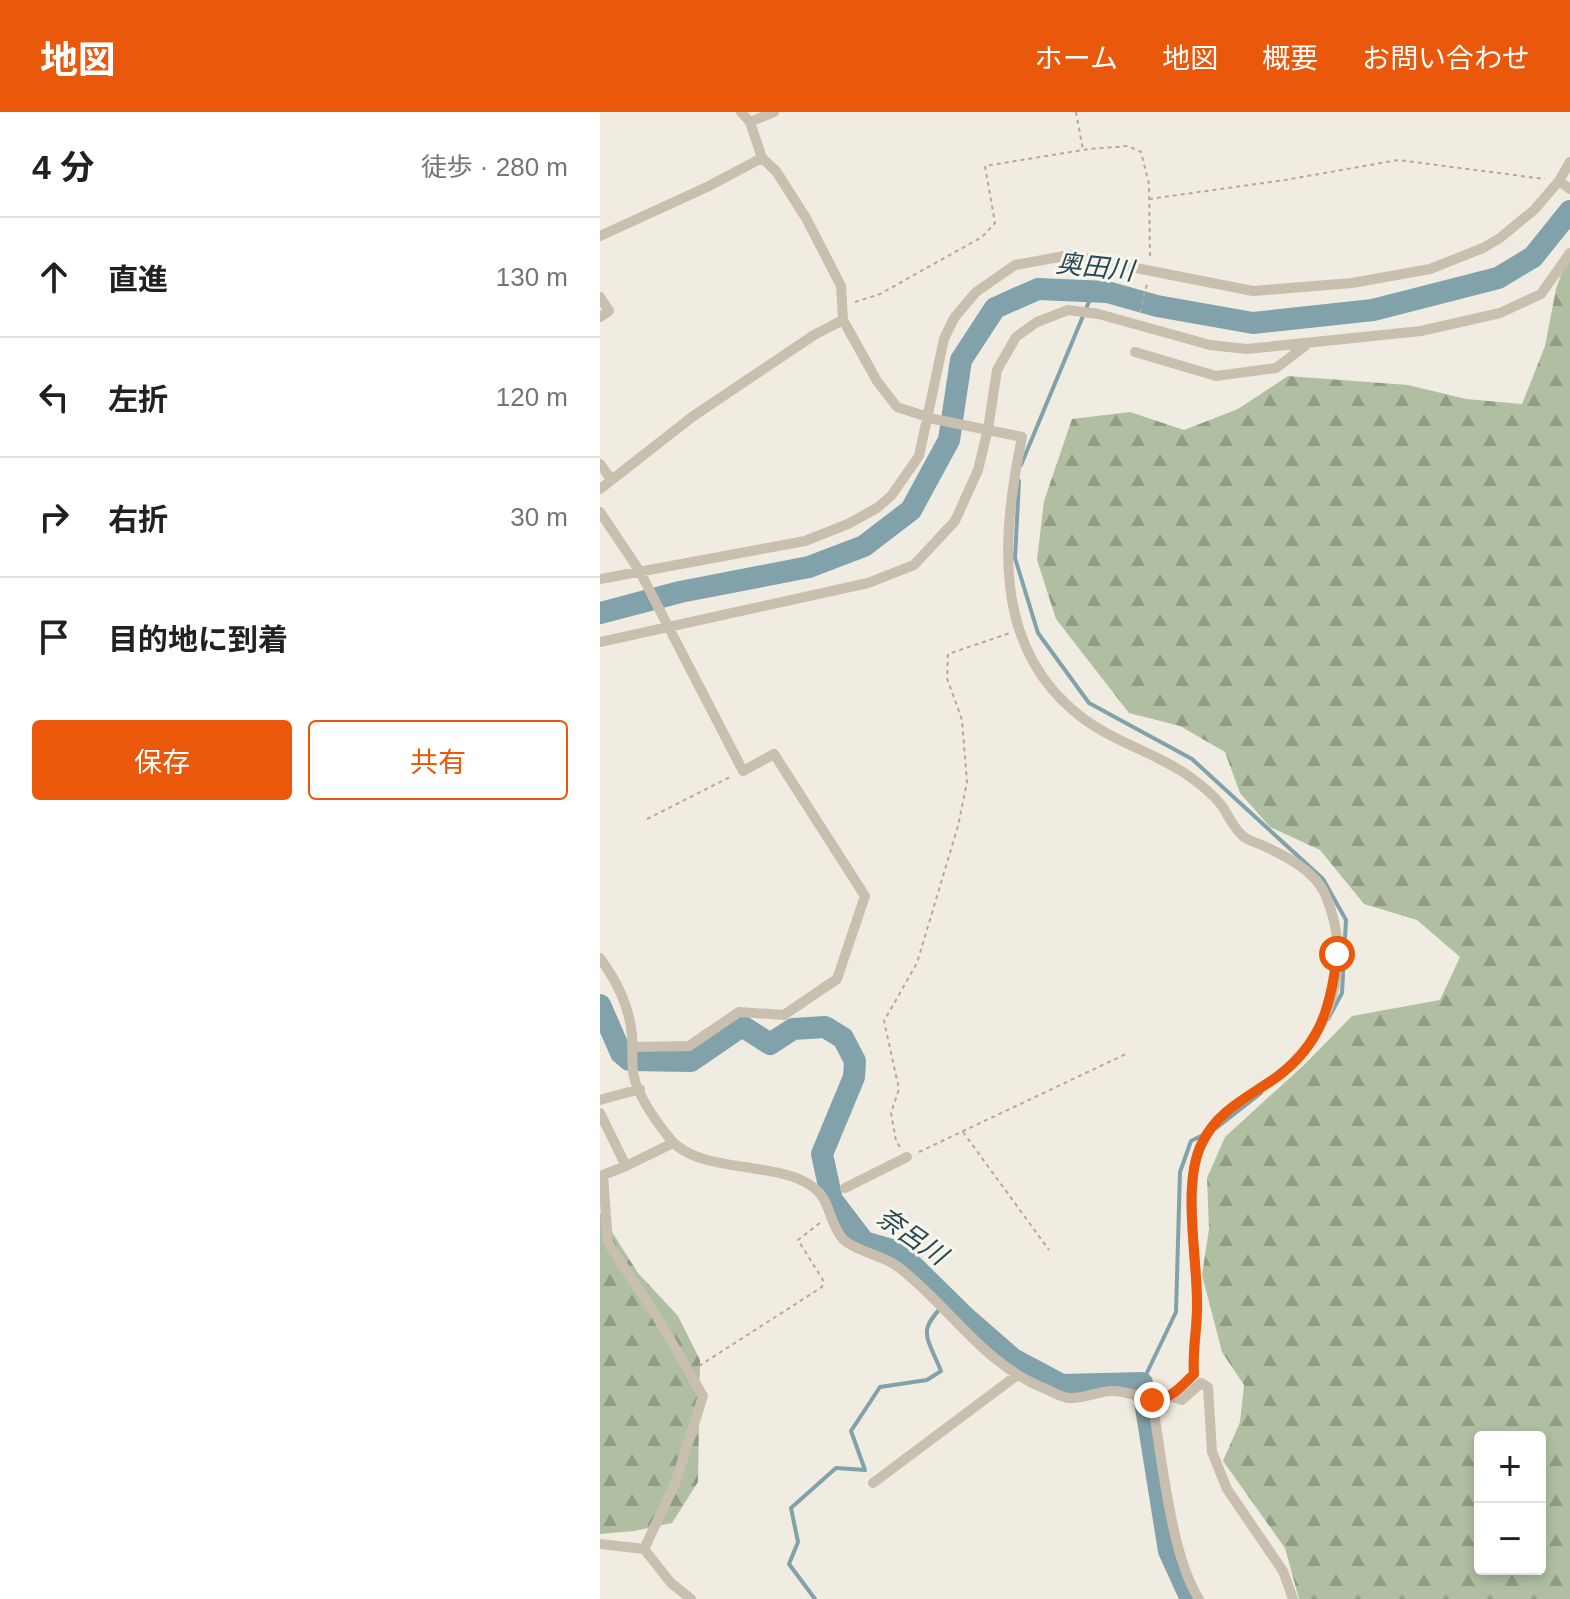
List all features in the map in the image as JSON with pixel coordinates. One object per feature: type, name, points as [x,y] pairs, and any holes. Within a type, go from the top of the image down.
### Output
[{"type":"street","points":[[600,958],[627,1004],[634,1077],[673,1143],[696,1156],[746,1169],[781,1172],[820,1191],[844,1240],[895,1264],[936,1300],[995,1360],[1016,1376],[1068,1398],[1112,1391],[1134,1393],[1158,1401],[1176,1392],[1194,1374],[1198,1303],[1194,1161],[1216,1121],[1234,1104],[1273,1080],[1307,1050],[1324,1021],[1334,988],[1337,954],[1335,924],[1324,892],[1302,867],[1242,836],[1213,794],[1184,773],[1081,717],[1042,675],[1019,631],[1007,580],[1011,488],[1022,437],[930,418],[897,407],[877,381],[843,320],[841,286],[806,218],[776,171],[762,158],[750,122],[741,112]]},
{"type":"street","points":[[750,122],[774,112]]},
{"type":"street","points":[[600,236],[762,158]]},
{"type":"street","points":[[600,579],[805,541],[848,524],[877,508],[891,496],[919,456],[930,418],[944,339],[954,318],[976,292],[1015,265],[1070,255],[1253,291],[1352,283],[1430,269],[1500,238],[1534,210],[1559,181],[1570,162]]},
{"type":"street","points":[[1559,181],[1570,189]]},
{"type":"street","points":[[600,642],[666,622],[868,583],[914,565],[955,521],[978,470],[982,428],[997,370],[1016,337],[1037,322],[1068,310],[1098,314],[1095,313],[1210,345],[1247,349],[1421,331],[1500,313],[1541,294],[1570,253]]},
{"type":"street","points":[[600,297],[609,311],[600,317]]},
{"type":"street","points":[[600,489],[692,417],[814,335],[843,320]]},
{"type":"street","points":[[1135,352],[1216,376],[1276,368],[1306,345]]},
{"type":"street","points":[[600,464],[611,479]]},
{"type":"street","points":[[600,512],[639,570],[743,771],[774,754],[865,896],[837,979],[784,1015],[739,1012],[689,1046],[633,1051]]},
{"type":"street","points":[[600,1100],[640,1089]]},
{"type":"street","points":[[600,1113],[626,1166]]},
{"type":"street","points":[[644,1549],[676,1481],[703,1396],[657,1317],[608,1243],[603,1175],[673,1143]]},
{"type":"street","points":[[845,1188],[907,1157]]},
{"type":"street","points":[[873,1483],[1016,1376]]},
{"type":"street","points":[[1168,1396],[1182,1400],[1201,1383],[1208,1387],[1212,1452],[1227,1489],[1283,1571],[1293,1599]]},
{"type":"street","points":[[1152,1400],[1177,1542],[1199,1599]]},
{"type":"street","points":[[600,1544],[644,1549],[671,1583],[691,1599]]},
{"type":"path","points":[[1076,112],[1083,150]]},
{"type":"path","points":[[842,306],[880,294],[982,237],[995,223],[985,166],[1128,146],[1141,152],[1149,184],[1150,270],[1137,325]]},
{"type":"path","points":[[1149,199],[1398,160],[1559,181]]},
{"type":"path","points":[[1019,631],[948,654],[947,678],[962,720],[967,782],[958,826],[917,963],[884,1021],[899,1089],[891,1113],[896,1141],[907,1157],[1128,1053]]},
{"type":"path","points":[[647,819],[743,771]]},
{"type":"path","points":[[962,1131],[1049,1250]]},
{"type":"path","points":[[689,1372],[822,1287],[823,1280],[798,1240],[831,1214]]},
{"type":"green space","points":[[1570,249],[1570,1599],[1299,1599],[1285,1548],[1223,1461],[1240,1422],[1244,1385],[1222,1352],[1202,1275],[1209,1229],[1207,1178],[1225,1137],[1352,1016],[1440,1000],[1460,957],[1417,920],[1364,904],[1320,850],[1270,827],[1240,793],[1225,752],[1180,726],[1129,713],[1056,619],[1037,560],[1044,501],[1072,419],[1130,412],[1184,430],[1238,409],[1288,376],[1408,385],[1466,399],[1522,404],[1545,346],[1556,289]]},
{"type":"green space","points":[[600,1213],[638,1273],[678,1316],[700,1360],[698,1482],[672,1523],[600,1534]]},
{"type":"waterway","name":"奥田川","points":[[600,613],[680,592],[809,567],[864,546],[911,510],[949,440],[961,360],[995,308],[1038,289],[1107,292],[1157,306],[1253,323],[1373,310],[1498,278],[1533,257],[1570,211]]},
{"type":"waterway","points":[[1021,465],[1093,292]]},
{"type":"waterway","points":[[1019,481],[1015,558],[1038,633],[1089,703],[1192,759],[1323,879],[1346,920],[1342,993],[1328,1019]]},
{"type":"waterway","name":"奈呂川","points":[[600,1005],[621,1053],[629,1060],[691,1061],[742,1026],[770,1044],[793,1029],[825,1027],[843,1038],[855,1061],[854,1077],[822,1154],[832,1200],[864,1242],[892,1250],[909,1262],[1013,1359],[1062,1385],[1142,1383],[1169,1551],[1191,1599]]},
{"type":"waterway","points":[[1215,1129],[1261,1093]]},
{"type":"waterway","points":[[1142,1383],[1176,1312],[1180,1172],[1191,1141],[1203,1135]]},
{"type":"waterway","points":[[815,1599],[789,1564],[798,1542],[791,1508],[836,1468],[865,1470],[851,1431],[880,1387],[927,1380],[941,1371],[927,1333],[932,1319],[948,1300]]},
{"type":"route","points":[[1152,1400],[1158,1401],[1176,1392],[1194,1374],[1198,1303],[1192,1214],[1194,1161],[1202,1142],[1220,1117],[1234,1104],[1273,1080],[1307,1050],[1324,1021],[1334,988],[1337,954]]}]
